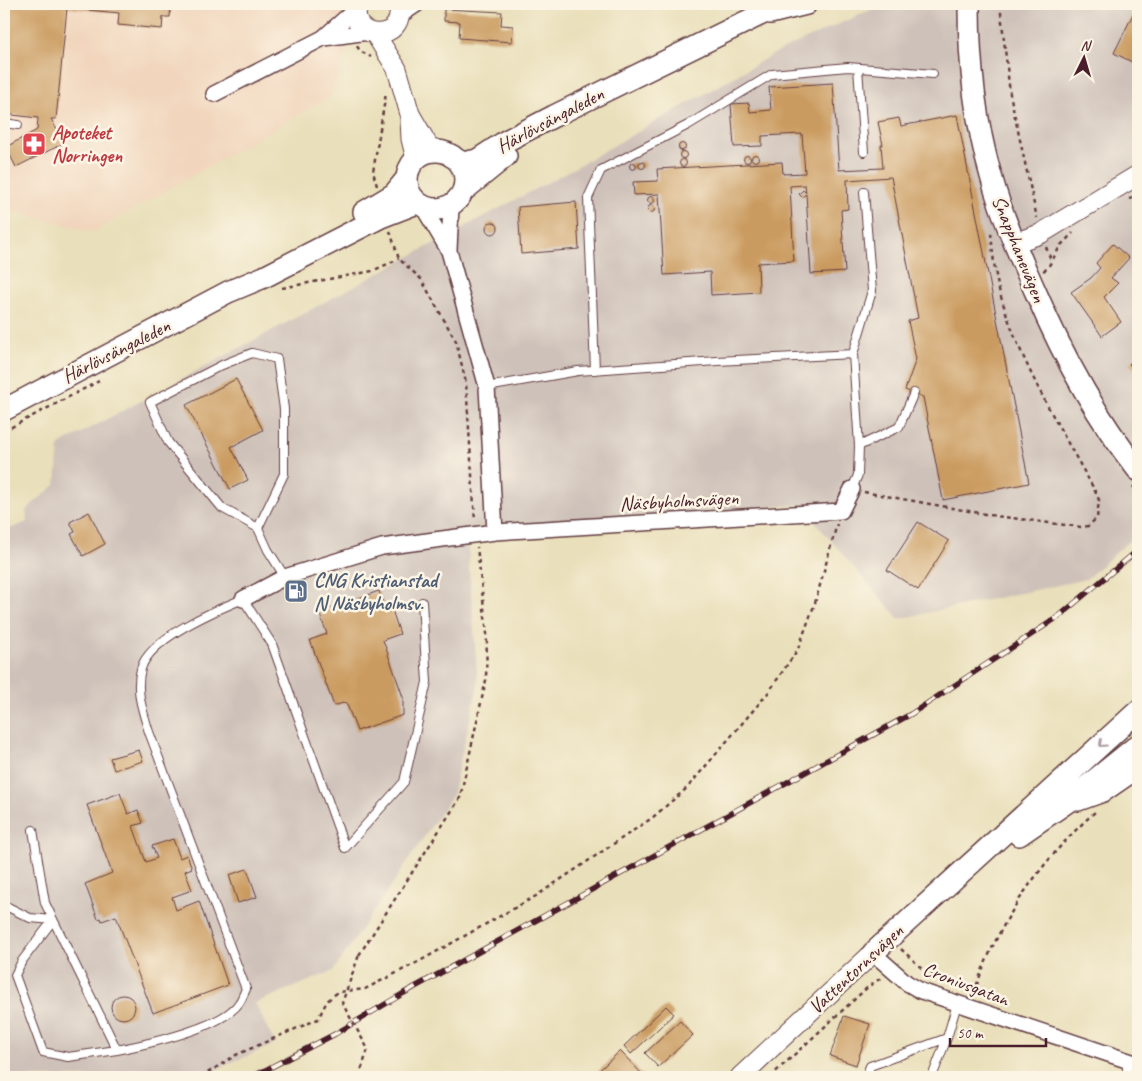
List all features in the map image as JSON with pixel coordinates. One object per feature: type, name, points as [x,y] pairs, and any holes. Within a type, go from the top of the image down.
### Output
[{"type":"main road","name":"Härlövsängaleden","points":[[448,154],[463,163],[477,160],[506,141],[782,4]]},
{"type":"main road","name":"Härlövsängaleden","points":[[755,16],[806,4]]},
{"type":"main road","name":"Snapphanevägen","points":[[969,4],[969,33],[976,109],[991,176],[1014,243],[1053,333],[1086,394],[1138,470]]},
{"type":"main road","name":"Härlövsängaleden","points":[[457,198],[500,159],[577,116],[649,69]]},
{"type":"main road","points":[[434,151],[448,154],[464,171],[457,198],[442,209],[420,205],[411,196],[406,178],[408,171],[416,158],[434,151]]},
{"type":"main road","name":"Härlövsängaleden","points":[[228,292],[259,270],[387,199],[394,194],[406,178]]},
{"type":"main road","name":"Härlövsängaleden","points":[[4,410],[228,292],[264,277],[381,218],[420,205]]},
{"type":"main road","points":[[1065,791],[1138,712]]},
{"type":"main road","name":"Vattentornsvägen","points":[[873,953],[974,863],[1065,791],[1130,762],[1138,745]]},
{"type":"street","points":[[323,38],[391,30],[398,14],[417,4]]},
{"type":"street","points":[[357,7],[358,22],[365,33],[398,69]]},
{"type":"street","points":[[214,94],[323,38],[357,7]]},
{"type":"street","points":[[398,14],[398,69],[410,114],[411,139],[416,158]]},
{"type":"street","points":[[410,114],[429,147],[448,154]]},
{"type":"street","points":[[1014,243],[1040,234],[1138,175]]},
{"type":"street","points":[[450,251],[457,198]]},
{"type":"street","points":[[420,205],[450,251],[487,387],[494,532]]},
{"type":"street","points":[[841,511],[852,489]]},
{"type":"street","name":"Näsbyholmsvägen","points":[[243,598],[285,577],[382,547],[494,532],[841,511]]},
{"type":"street","name":"Croniusgatan","points":[[873,953],[890,969],[921,991],[1132,1062]]},
{"type":"street","name":"Vattentornsvägen","points":[[740,1077],[873,953]]},
{"type":"lane","points":[[858,68],[864,152]]},
{"type":"lane","points":[[595,370],[588,198],[601,170],[688,125],[772,74],[858,68],[933,74]]},
{"type":"lane","points":[[4,123],[18,125]]},
{"type":"lane","points":[[852,489],[858,475],[859,446],[853,354],[872,291],[864,192]]},
{"type":"lane","points":[[258,528],[284,474],[284,409],[276,359],[252,353],[222,365],[150,402],[168,442],[222,508],[258,528],[268,550],[285,577]]},
{"type":"lane","points":[[487,387],[595,370],[717,360],[853,354]]},
{"type":"lane","points":[[859,446],[899,427],[914,394]]},
{"type":"lane","points":[[53,920],[22,961],[15,975],[43,1052],[68,1057],[152,1043],[190,1031],[220,1017],[238,1004],[246,989],[139,700],[141,667],[160,642],[205,615],[243,598],[272,644],[345,848],[404,782],[427,682],[422,602]]},
{"type":"lane","points":[[33,830],[45,903],[117,1050]]},
{"type":"lane","points":[[4,905],[30,918],[53,920]]},
{"type":"lane","points":[[932,1077],[946,1038],[963,1006]]},
{"type":"lane","points":[[866,1077],[870,1066],[946,1038]]},
{"type":"lane","points":[[1127,1077],[1132,1062]]},
{"type":"path","points":[[1000,4],[1010,94],[1040,234],[1051,260]]},
{"type":"path","points":[[365,33],[360,51],[372,58]]},
{"type":"path","points":[[378,192],[373,172],[387,95],[386,88]]},
{"type":"path","points":[[1121,202],[1138,197]]},
{"type":"path","points":[[852,489],[996,516],[1081,527],[1088,526],[1098,518],[1099,500],[1094,489],[1051,411],[1012,330],[996,275],[990,225]]},
{"type":"path","points":[[1028,276],[1047,269],[1061,244],[1080,227]]},
{"type":"path","points":[[359,1077],[368,1049],[342,1003],[359,955],[460,798],[486,680],[487,634],[476,534],[466,383],[456,341],[421,279],[399,259],[390,229]]},
{"type":"path","points":[[278,290],[372,272],[399,259]]},
{"type":"path","points":[[4,431],[100,380]]},
{"type":"path","points":[[201,1077],[236,1055],[318,1019],[327,1001],[338,992],[365,989],[418,962],[536,896],[652,818],[687,788],[768,693],[798,649],[815,603],[841,511]]},
{"type":"path","points":[[963,1006],[975,991],[999,933],[1034,878],[1068,836],[1102,807]]},
{"type":"path","points":[[770,1077],[905,954],[927,973],[975,991]]},
{"type":"shaded area","points":[[4,4],[365,4],[330,97],[94,232],[4,209]]},
{"type":"shaded area","points":[[884,4],[1138,4],[1138,533],[1086,579],[899,619],[800,505],[468,528],[478,685],[452,796],[333,971],[255,1003],[275,1044],[198,1077],[4,1077],[4,531],[27,522],[26,510],[56,484],[59,445],[578,166],[781,50]]},
{"type":"building","points":[[4,4],[171,4],[170,17],[163,17],[162,29],[118,25],[119,13],[67,8],[56,119],[51,119],[64,143],[16,167],[6,147],[37,130],[38,118],[4,114]]},
{"type":"building","points":[[1138,4],[1138,65],[1114,53]]},
{"type":"building","points":[[444,9],[502,12],[501,25],[513,26],[512,42],[459,38],[460,22],[444,21]]},
{"type":"building","points":[[833,83],[839,170],[883,168],[881,145],[883,145],[878,122],[899,118],[901,126],[957,115],[1029,483],[943,500],[923,397],[905,390],[916,359],[908,321],[918,318],[891,177],[847,180],[848,209],[841,210],[845,272],[811,274],[806,194],[802,197],[799,194],[803,190],[806,193],[805,185],[790,186],[794,261],[758,263],[759,292],[711,295],[710,272],[664,275],[659,194],[634,195],[633,182],[658,181],[657,169],[782,162],[783,174],[805,173],[802,134],[762,136],[762,146],[734,147],[731,104],[749,103],[750,112],[771,110],[769,87]]},
{"type":"building","points":[[682,143],[686,147],[682,151],[678,147]]},
{"type":"building","points":[[683,151],[687,155],[683,159],[679,155]]},
{"type":"building","points":[[755,154],[759,158],[755,162],[751,158]]},
{"type":"building","points":[[747,155],[751,159],[747,163],[743,159]]},
{"type":"building","points":[[683,159],[687,163],[683,167],[679,163]]},
{"type":"building","points":[[642,161],[646,165],[642,169],[638,165]]},
{"type":"building","points":[[633,162],[637,166],[633,170],[629,166]]},
{"type":"building","points":[[651,196],[655,200],[651,204],[647,200]]},
{"type":"building","points":[[576,202],[579,249],[521,254],[518,207]]},
{"type":"building","points":[[651,205],[655,209],[651,213],[647,209]]},
{"type":"building","points":[[490,222],[494,222],[498,228],[494,234],[490,234],[486,230],[486,226]]},
{"type":"building","points":[[1113,244],[1129,258],[1111,278],[1118,283],[1104,297],[1121,322],[1102,336],[1071,292],[1091,278],[1100,268],[1096,263]]},
{"type":"building","points":[[1138,355],[1138,372],[1129,364]]},
{"type":"building","points":[[236,379],[263,430],[231,447],[248,480],[230,489],[186,405]]},
{"type":"building","points":[[89,512],[105,544],[83,556],[71,534],[75,532],[70,522]]},
{"type":"building","points":[[918,522],[949,541],[918,590],[887,570]]},
{"type":"building","points":[[379,591],[386,612],[392,610],[400,634],[383,640],[403,697],[403,715],[357,731],[346,702],[334,706],[310,640],[327,634],[319,612]]},
{"type":"building","points":[[139,750],[143,761],[114,770],[110,758]]},
{"type":"building","points":[[120,793],[128,814],[138,810],[143,823],[133,826],[146,862],[157,858],[152,846],[173,839],[180,858],[187,855],[192,868],[185,871],[192,890],[172,897],[176,910],[199,901],[228,985],[153,1013],[116,916],[102,921],[101,918],[98,919],[85,884],[112,873],[87,805]]},
{"type":"building","points":[[247,869],[257,897],[238,903],[229,875]]},
{"type":"building","points":[[123,995],[128,996],[134,1002],[134,1012],[128,1018],[123,1019],[118,1018],[112,1012],[111,1007],[112,1002],[118,996]]},
{"type":"building","points":[[666,1006],[674,1014],[631,1054],[624,1046]]},
{"type":"building","points":[[844,1016],[870,1024],[856,1065],[830,1056]]},
{"type":"building","points":[[680,1021],[693,1035],[658,1067],[645,1053]]},
{"type":"building","points":[[620,1051],[645,1077],[592,1077]]},
{"type":"railway","points":[[252,1077],[335,1034],[404,993],[911,714],[1058,617],[1138,550]]},
{"type":"place","name":"Apoteket Norringen","points":[[34,144]]},
{"type":"place","name":"CNG Kristianstad N Näsbyholmsv.","points":[[296,591]]}]
